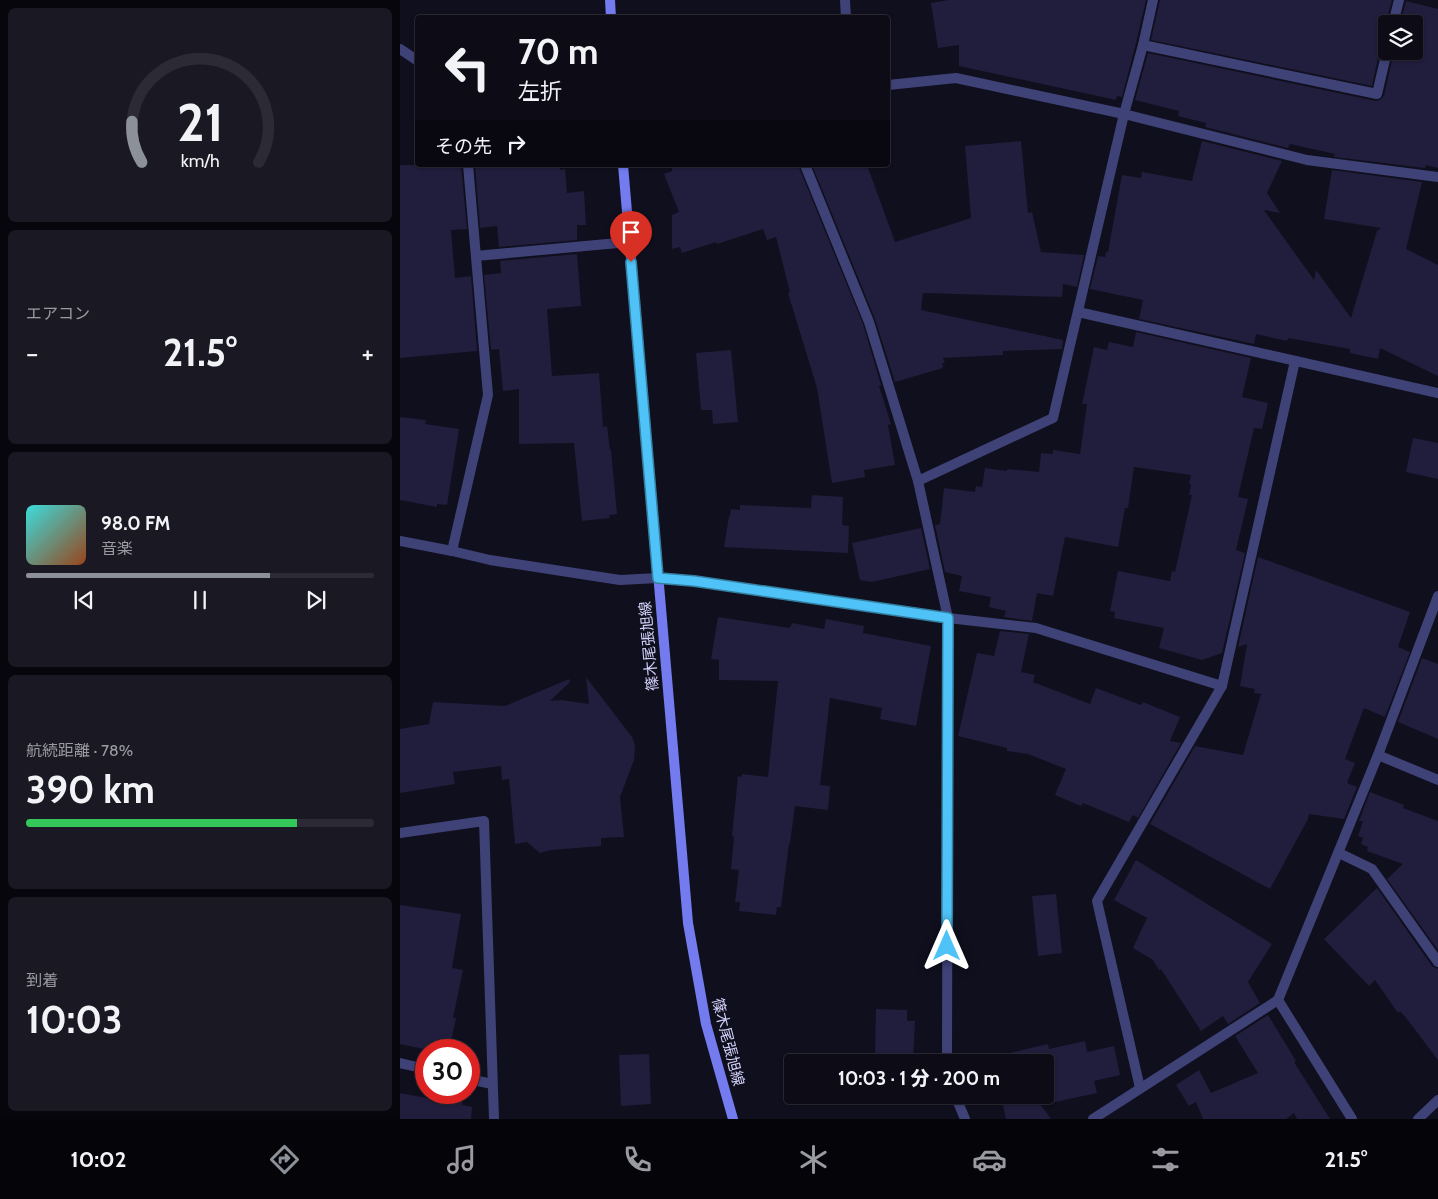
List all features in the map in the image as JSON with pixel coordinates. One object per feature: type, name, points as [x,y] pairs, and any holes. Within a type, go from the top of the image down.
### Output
[{"type":"main road","points":[[610,0],[611,15]]},
{"type":"main road","name":"篠木尾張旭線","points":[[623,167],[688,923],[706,1024],[733,1119]]},
{"type":"street","points":[[845,0],[846,15]]},
{"type":"street","points":[[918,481],[1054,418],[1124,114],[1153,0]]},
{"type":"street","points":[[1395,15],[1398,0]]},
{"type":"street","points":[[1143,45],[1377,94],[1385,60]]},
{"type":"street","points":[[400,48],[415,58]]},
{"type":"street","points":[[890,85],[956,78],[1124,114],[1307,160],[1438,177]]},
{"type":"street","points":[[452,551],[488,396],[468,167]]},
{"type":"street","points":[[807,167],[868,322],[918,481],[948,618],[947,1054]]},
{"type":"street","points":[[476,256],[629,242]]},
{"type":"street","points":[[1078,312],[1438,393]]},
{"type":"street","points":[[1140,1088],[1097,901],[1222,686],[1295,362]]},
{"type":"street","points":[[400,541],[490,560],[620,580],[658,578],[694,581],[948,618],[1036,628],[1222,686]]},
{"type":"street","points":[[1093,1119],[1278,1000],[1378,755],[1438,596]]},
{"type":"street","points":[[1378,755],[1438,780]]},
{"type":"street","points":[[400,833],[484,821],[494,1119]]},
{"type":"street","points":[[1339,853],[1372,869],[1438,962]]},
{"type":"street","points":[[1278,1000],[1352,1119]]},
{"type":"street","points":[[400,1063],[415,1066]]},
{"type":"street","points":[[480,1081],[492,1084]]},
{"type":"street","points":[[1418,1119],[1438,1100]]},
{"type":"street","points":[[958,1104],[965,1119]]},
{"type":"building","points":[[949,0],[1146,0],[1122,97],[1117,96],[1116,100],[959,66],[959,45],[938,48],[931,3]]},
{"type":"building","points":[[1160,0],[1392,0],[1388,15],[1378,15],[1378,58],[1372,86],[1151,40]]},
{"type":"building","points":[[1406,1],[1438,9],[1438,168],[1426,165],[1425,168],[1334,157],[1335,154],[1290,144],[1288,148],[1205,127],[1206,123],[1178,116],[1179,111],[1135,100],[1148,53],[1376,101],[1380,100],[1384,96],[1392,60],[1423,60],[1423,15],[1402,15]]},
{"type":"building","points":[[1021,141],[1028,213],[1032,212],[1041,252],[1084,255],[1077,287],[1063,284],[1062,297],[923,293],[921,310],[1063,340],[1062,349],[1003,351],[1003,355],[943,358],[945,363],[942,363],[943,368],[895,382],[875,319],[813,167],[868,167],[895,242],[971,218],[965,146]]},
{"type":"building","points":[[1202,141],[1282,161],[1267,193],[1280,213],[1264,210],[1314,280],[1316,270],[1351,318],[1377,231],[1381,228],[1324,219],[1332,170],[1422,182],[1406,249],[1438,265],[1438,376],[1380,348],[1378,359],[1350,353],[1350,349],[1288,338],[1287,341],[1256,334],[1254,344],[1139,319],[1143,300],[1090,289],[1098,256],[1105,257],[1106,252],[1108,252],[1122,175],[1141,178],[1142,172],[1192,181]]},
{"type":"building","points":[[400,165],[415,165],[415,167],[461,167],[467,229],[451,230],[455,278],[471,276],[477,351],[400,358]]},
{"type":"building","points":[[475,167],[560,167],[560,170],[565,169],[567,193],[584,191],[586,225],[577,225],[577,240],[499,247],[497,226],[480,228]]},
{"type":"building","points":[[672,167],[799,167],[863,324],[891,424],[888,425],[895,465],[864,470],[865,477],[832,483],[817,388],[788,293],[790,292],[776,237],[767,240],[763,229],[682,253],[680,247],[672,249],[672,215],[679,212],[664,174],[672,171]]},
{"type":"building","points":[[577,254],[581,306],[547,309],[552,376],[599,373],[603,427],[607,426],[611,450],[617,514],[609,515],[610,518],[582,521],[574,443],[519,444],[519,389],[503,391],[499,349],[491,350],[484,275],[501,273],[500,261]]},
{"type":"building","points":[[1136,332],[1251,358],[1242,397],[1268,403],[1262,429],[1254,428],[1238,497],[1248,499],[1236,550],[1245,553],[1222,653],[1202,660],[1159,648],[1164,628],[1114,618],[1115,612],[1110,611],[1118,571],[1170,581],[1172,571],[1175,572],[1192,495],[1189,495],[1191,475],[1134,467],[1128,508],[1125,508],[1118,547],[1065,537],[1053,596],[1037,593],[1032,621],[1004,617],[1006,611],[989,607],[991,597],[959,591],[962,576],[945,572],[935,525],[940,524],[944,488],[975,492],[976,486],[982,487],[985,468],[1039,472],[1041,453],[1053,454],[1053,450],[1080,454],[1087,404],[1082,404],[1094,347],[1107,350],[1109,342],[1133,347]]},
{"type":"building","points":[[731,350],[738,422],[713,424],[712,410],[701,410],[696,353]]},
{"type":"building","points":[[400,417],[426,420],[425,424],[459,429],[447,505],[437,504],[437,507],[400,500]]},
{"type":"building","points":[[1413,438],[1438,443],[1438,479],[1406,472]]},
{"type":"building","points":[[812,495],[843,497],[842,525],[849,526],[848,553],[724,547],[731,509],[740,510],[740,505],[811,508]]},
{"type":"building","points":[[921,528],[930,569],[872,582],[860,580],[852,543]]},
{"type":"building","points":[[1258,557],[1410,612],[1398,647],[1410,652],[1385,717],[1364,708],[1345,759],[1355,763],[1347,783],[1357,787],[1344,819],[1309,814],[1270,889],[1150,824],[1195,746],[1243,755],[1261,694],[1254,693],[1255,689],[1240,686],[1247,644],[1238,647]]},
{"type":"building","points":[[718,617],[790,628],[792,623],[824,629],[826,619],[864,626],[863,633],[931,646],[916,726],[880,719],[882,708],[830,698],[820,785],[830,786],[828,810],[795,806],[781,907],[777,907],[776,915],[739,911],[740,902],[735,902],[739,870],[731,869],[738,776],[742,777],[742,774],[768,777],[778,681],[719,680],[719,660],[711,659]]},
{"type":"building","points":[[1000,631],[1029,634],[1021,672],[1035,675],[1033,682],[1090,704],[1096,688],[1141,705],[1143,702],[1180,717],[1170,741],[1181,743],[1138,818],[1133,815],[1129,822],[1083,803],[1081,806],[1055,795],[1066,769],[1028,754],[1007,751],[1007,748],[958,736],[977,653],[994,656]]},
{"type":"building","points":[[1422,658],[1438,664],[1438,739],[1398,722]]},
{"type":"building","points":[[586,677],[632,737],[635,745],[634,760],[620,797],[624,837],[601,838],[601,846],[551,850],[540,853],[527,842],[515,844],[509,779],[502,780],[501,766],[453,772],[455,784],[400,793],[400,729],[429,724],[433,702],[505,706],[569,679],[570,682],[550,701],[561,700],[589,704]]},
{"type":"building","points":[[1370,792],[1404,805],[1403,808],[1438,821],[1438,950],[1387,879],[1403,864],[1367,851],[1368,847],[1361,844],[1363,838],[1358,836],[1363,821],[1359,821]]},
{"type":"building","points":[[1136,860],[1272,944],[1248,982],[1260,1003],[1228,1024],[1223,1016],[1201,1031],[1161,969],[1159,970],[1153,960],[1133,948],[1147,918],[1114,900]]},
{"type":"building","points":[[1377,888],[1432,966],[1438,969],[1438,1060],[1407,1019],[1400,1011],[1398,1013],[1375,980],[1369,986],[1324,939]]},
{"type":"building","points":[[1056,894],[1062,953],[1038,956],[1032,896]]},
{"type":"building","points":[[400,905],[461,914],[452,968],[463,970],[453,1018],[456,1018],[451,1039],[415,1039],[415,1047],[400,1044]]},
{"type":"building","points":[[876,1009],[907,1010],[907,1021],[915,1021],[913,1054],[875,1054]]},
{"type":"building","points":[[1268,1015],[1296,1061],[1294,1062],[1330,1119],[1297,1119],[1294,1113],[1286,1119],[1203,1119],[1196,1102],[1189,1106],[1176,1085],[1199,1070],[1211,1093],[1258,1073],[1235,1036]]},
{"type":"building","points":[[1085,1041],[1087,1052],[1114,1046],[1120,1075],[1094,1081],[1097,1093],[1054,1102],[1054,1054],[1005,1054],[1048,1044],[1049,1049]]},
{"type":"building","points":[[649,1054],[651,1104],[621,1106],[619,1055]]},
{"type":"building","points":[[400,1093],[415,1096],[415,1104],[462,1104],[472,1107],[471,1119],[400,1119]]},
{"type":"building","points":[[1003,1104],[1046,1104],[1041,1105],[1051,1119],[1006,1119]]},
{"type":"route","points":[[631,262],[658,578],[694,581],[948,618],[947,946]]}]
